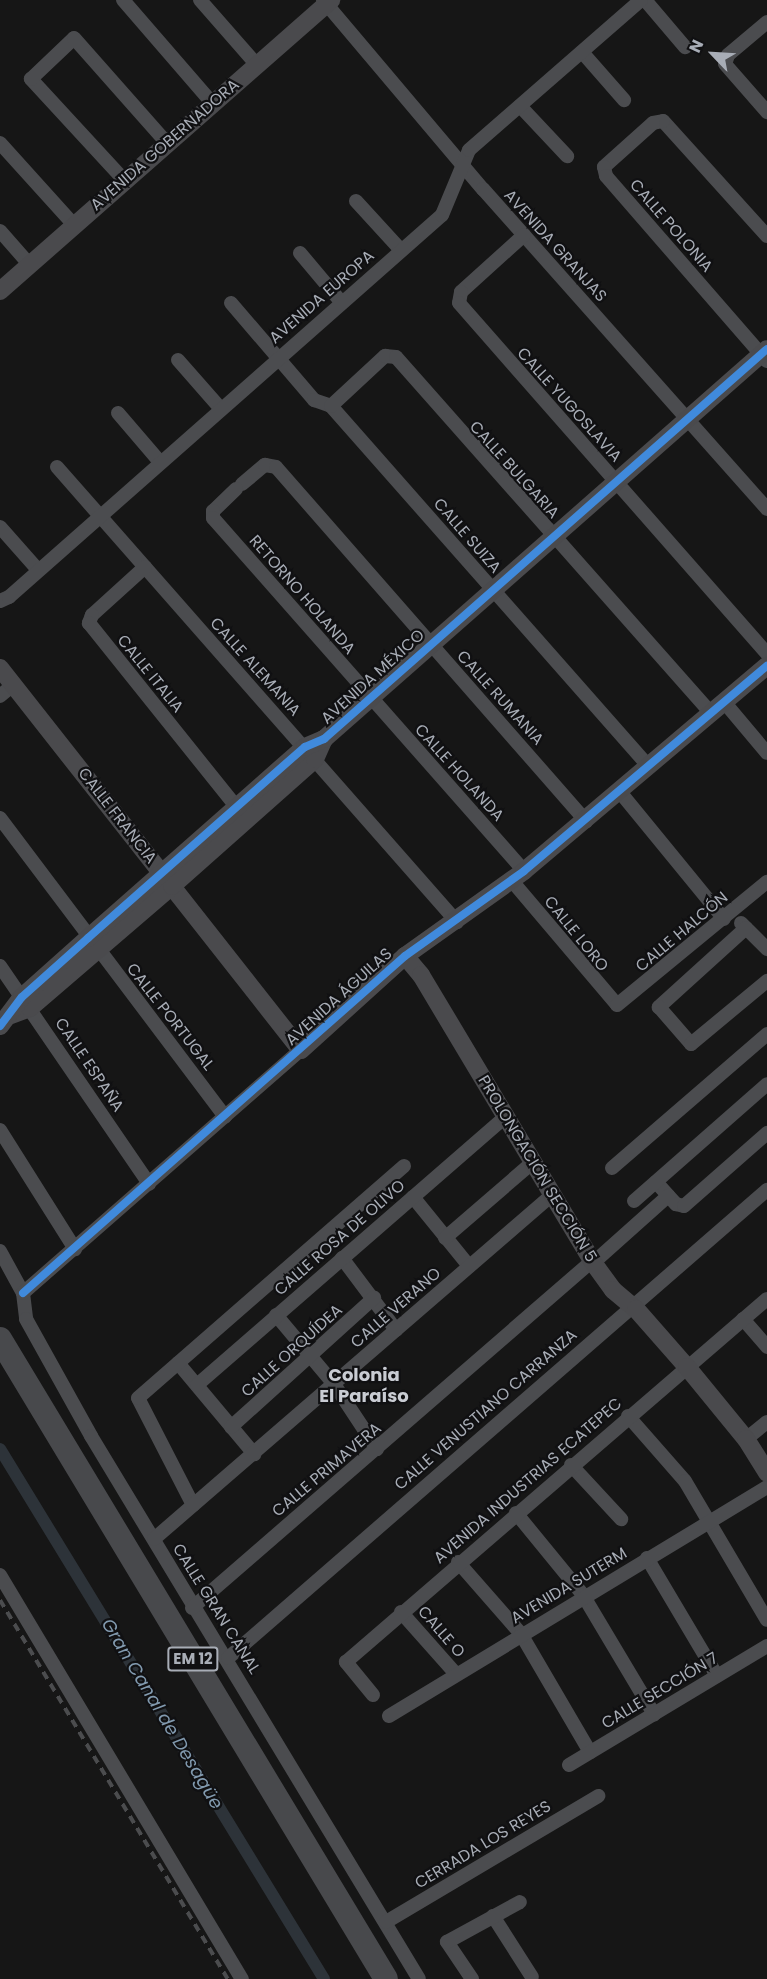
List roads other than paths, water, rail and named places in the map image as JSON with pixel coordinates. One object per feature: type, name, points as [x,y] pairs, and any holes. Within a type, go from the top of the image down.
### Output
[{"type":"highway","name":"EM 12","points":[[0,1339],[386,1979]]},
{"type":"highway","name":"EM 12","points":[[0,1369],[368,1979]]},
{"type":"street","points":[[123,0],[213,104]]},
{"type":"street","points":[[200,0],[257,65]]},
{"type":"street","points":[[643,0],[685,47]]},
{"type":"street","name":"AVENIDA EUROPA","points":[[0,601],[445,211],[461,163],[469,150],[643,0]]},
{"type":"street","name":"AVENIDA GOBERNADORA","points":[[0,291],[327,1]]},
{"type":"street","name":"AVENIDA GRANJAS","points":[[327,1],[461,163],[767,509]]},
{"type":"street","points":[[767,22],[728,55],[725,64],[767,112]]},
{"type":"street","points":[[125,181],[32,79],[74,38],[167,144]]},
{"type":"street","points":[[582,52],[624,100]]},
{"type":"street","points":[[520,106],[567,156]]},
{"type":"street","name":"CALLE POLONIA","points":[[765,355],[604,173],[606,164],[660,120],[666,123],[767,236]]},
{"type":"street","points":[[0,143],[74,225]]},
{"type":"street","points":[[356,201],[400,249]]},
{"type":"street","points":[[0,231],[30,264]]},
{"type":"street","name":"CALLE YUGOSLAVIA","points":[[524,235],[461,292],[459,303],[767,654]]},
{"type":"street","points":[[300,253],[342,303]]},
{"type":"street","name":"CALLE SUIZA","points":[[231,303],[279,356],[314,400],[332,406],[649,767]]},
{"type":"street","name":"CALLE BULGARIA","points":[[332,406],[390,354],[554,536],[718,708],[767,753]]},
{"type":"street","name":"AVENIDA MÉXICO","points":[[6,1021],[430,644],[687,419],[765,355]]},
{"type":"street","points":[[178,360],[221,409]]},
{"type":"street","points":[[118,413],[160,462]]},
{"type":"street","name":"CALLE RUMANIA","points":[[212,513],[239,487],[269,465],[276,467],[586,820]]},
{"type":"street","name":"CALLE ALEMANIA","points":[[57,467],[457,922]]},
{"type":"street","name":"RETORNO HOLANDA","points":[[212,513],[370,697]]},
{"type":"street","points":[[0,527],[38,570]]},
{"type":"street","name":"CALLE ITALIA","points":[[145,567],[92,615],[89,623],[237,808]]},
{"type":"street","name":"AVENIDA ÁGUILAS","points":[[23,1293],[405,957],[457,922],[518,876],[767,666]]},
{"type":"street","name":"CALLE FRANCIA","points":[[0,668],[6,690],[167,880],[301,1050]]},
{"type":"street","name":"CALLE HOLANDA","points":[[370,697],[518,876]]},
{"type":"street","name":"AVENIDA MÉXICO","points":[[167,880],[237,808],[310,753]]},
{"type":"street","points":[[620,792],[728,915],[746,928],[767,949]]},
{"type":"street","name":"CALLE PORTUGAL","points":[[0,818],[225,1117]]},
{"type":"street","name":"CALLE LORO","points":[[518,876],[617,1005]]},
{"type":"street","name":"CALLE HALCÓN","points":[[617,1005],[767,882]]},
{"type":"street","points":[[746,928],[659,1008],[691,1044],[767,981]]},
{"type":"street","name":"PROLONGACIÓN SECCIÓN 5","points":[[405,957],[421,975],[592,1262],[613,1290],[631,1306],[687,1367],[746,1439],[767,1473]]},
{"type":"street","name":"CALLE ESPAÑA","points":[[0,966],[149,1184]]},
{"type":"street","points":[[612,1168],[767,1035]]},
{"type":"street","points":[[634,1202],[663,1173],[767,1084]]},
{"type":"street","name":"CALLE ROSA DE OLIVO","points":[[197,1385],[505,1117]]},
{"type":"street","points":[[0,1130],[75,1249]]},
{"type":"street","points":[[656,1182],[678,1206],[684,1206],[767,1133]]},
{"type":"street","points":[[445,1238],[532,1163]]},
{"type":"street","name":"CALLE ROSA DE OLIVO","points":[[193,1505],[138,1398],[404,1166]]},
{"type":"street","name":"CALLE VENUSTIANO CARRANZA","points":[[228,1658],[767,1190]]},
{"type":"street","name":"CALLE VERANO","points":[[153,1539],[552,1196]]},
{"type":"street","name":"CALLE PRIMAVERA","points":[[192,1608],[668,1196]]},
{"type":"street","points":[[413,1197],[469,1266]]},
{"type":"street","name":"CALLE GRAN CANAL","points":[[0,1251],[23,1293],[26,1319],[192,1608],[228,1658],[419,1979]]},
{"type":"street","points":[[342,1258],[396,1330]]},
{"type":"street","name":"CALLE ORQUÍDEA","points":[[231,1427],[374,1298]]},
{"type":"street","name":"AVENIDA INDUSTRIAS ECATEPEC","points":[[373,1695],[346,1662],[458,1562],[767,1299]]},
{"type":"street","points":[[276,1315],[334,1383],[377,1449]]},
{"type":"street","points":[[743,1319],[767,1347]]},
{"type":"street","points":[[178,1363],[254,1454]]},
{"type":"street","points":[[628,1416],[686,1481],[767,1620]]},
{"type":"street","points":[[746,1439],[767,1422]]},
{"type":"street","points":[[572,1465],[621,1519]]},
{"type":"street","name":"AVENIDA SUTERM","points":[[389,1716],[583,1595],[767,1487]]},
{"type":"street","points":[[516,1513],[583,1595],[654,1714]]},
{"type":"street","points":[[647,1558],[717,1676]]},
{"type":"street","points":[[458,1562],[521,1634],[590,1752]]},
{"type":"street","points":[[0,1575],[242,1979]]},
{"type":"street","name":"CALLE O","points":[[401,1612],[456,1674]]},
{"type":"street","name":"CALLE SECCIÓN 7","points":[[569,1764],[767,1646]]},
{"type":"street","name":"CERRADA LOS REYES","points":[[386,1923],[598,1796]]},
{"type":"street","points":[[472,1979],[447,1942],[520,1902]]},
{"type":"street","points":[[493,1916],[531,1977]]},
{"type":"waterway","name":"Gran Canal de Desagüe","points":[[0,1449],[324,1979]]},
{"type":"railway","points":[[0,1600],[228,1979]]},
{"type":"district","name":"Colonia El Paraíso","points":[[364,1386]]}]
